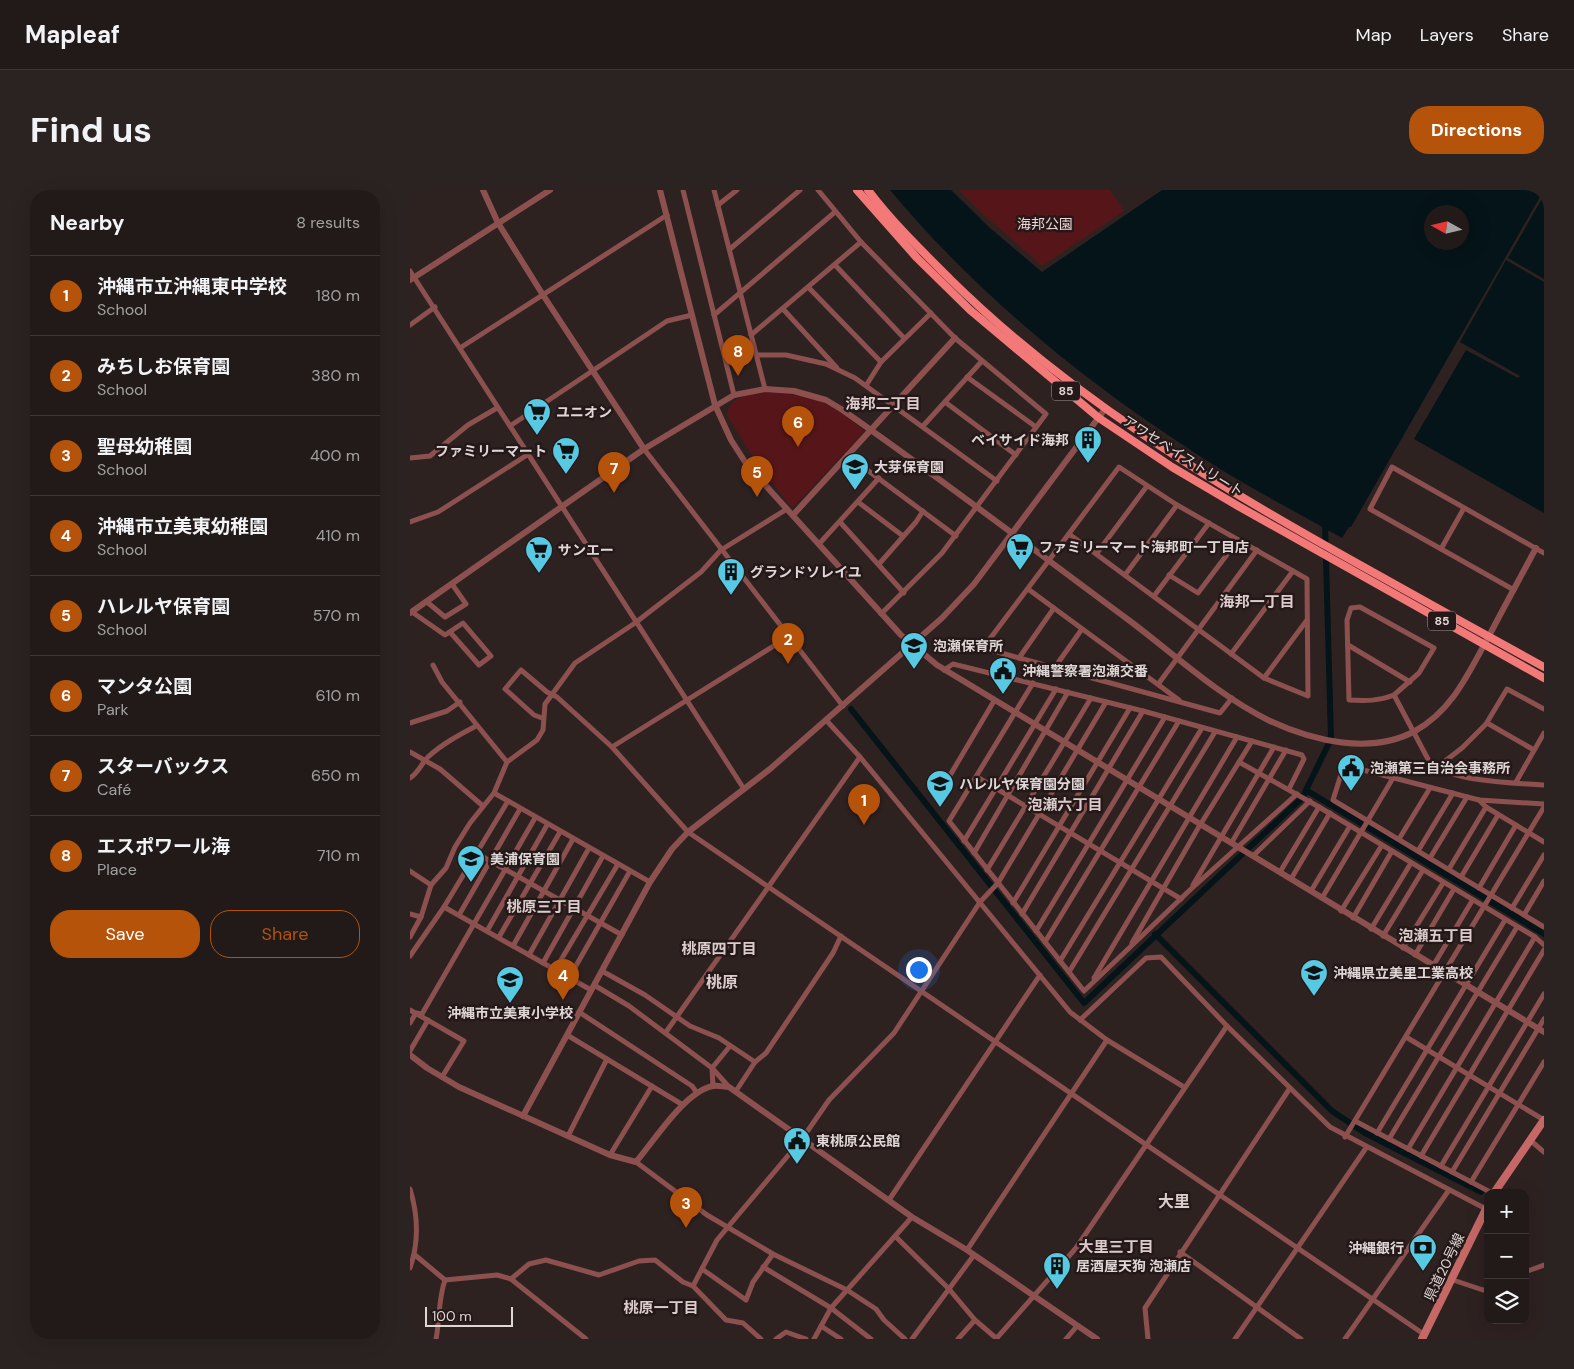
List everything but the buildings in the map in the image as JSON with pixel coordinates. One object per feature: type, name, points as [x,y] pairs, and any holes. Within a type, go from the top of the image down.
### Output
[{"type":"main road","name":"アワセベイストリート","points":[[857,190],[917,258],[970,310],[1099,418],[1172,467],[1310,548],[1544,678]]},
{"type":"main road","name":"アワセベイストリート","points":[[868,190],[923,252],[976,304],[1017,341],[1105,410],[1178,459],[1340,554],[1544,667]]},
{"type":"main road","points":[[1496,1189],[1544,1120]]},
{"type":"main road","name":"県道20号線","points":[[1423,1337],[1453,1280],[1484,1213]]},
{"type":"street","points":[[483,190],[498,223],[644,449],[843,706]]},
{"type":"street","points":[[412,278],[550,190]]},
{"type":"street","points":[[660,190],[715,405],[731,440],[747,465],[881,614],[913,646],[944,670],[994,701],[1109,768],[1200,825],[1240,846],[1341,911],[1541,1030]]},
{"type":"street","points":[[683,190],[734,395]]},
{"type":"street","points":[[714,190],[765,389]]},
{"type":"street","points":[[718,205],[737,190]]},
{"type":"street","points":[[730,249],[800,190]]},
{"type":"street","points":[[818,190],[862,242],[955,338],[1046,414],[956,536],[904,593],[881,614]]},
{"type":"street","points":[[714,315],[835,212]]},
{"type":"street","points":[[460,348],[667,215]]},
{"type":"street","points":[[752,335],[862,242]]},
{"type":"street","points":[[836,265],[904,338]]},
{"type":"street","points":[[410,271],[412,278],[434,307],[527,455],[744,790]]},
{"type":"street","points":[[809,288],[880,362]]},
{"type":"street","points":[[410,325],[434,307]]},
{"type":"street","points":[[784,309],[838,369]]},
{"type":"street","points":[[866,384],[880,362],[931,313]]},
{"type":"street","points":[[510,426],[668,321],[692,315]]},
{"type":"street","points":[[793,515],[955,338]]},
{"type":"street","points":[[757,355],[786,356],[826,364],[838,369],[866,384],[997,481]]},
{"type":"street","points":[[923,426],[982,361]]},
{"type":"street","points":[[967,377],[1036,428]]},
{"type":"street","points":[[450,632],[479,665],[491,656],[463,623],[445,635],[411,612],[644,449],[734,395],[765,389],[794,391],[826,400],[870,429],[1014,534],[1232,698],[1271,721],[1315,736],[1352,744],[1386,742],[1413,732],[1434,718],[1454,698],[1536,548]]},
{"type":"street","points":[[944,402],[1016,455]]},
{"type":"street","points":[[410,458],[430,456],[468,425],[498,408]]},
{"type":"street","points":[[523,1116],[650,882],[672,849],[688,832],[744,790],[913,646],[974,584],[1014,534],[1105,410]]},
{"type":"street","points":[[410,522],[438,512],[527,455]]},
{"type":"street","points":[[847,455],[956,536]]},
{"type":"street","points":[[1514,590],[1370,508],[1392,467],[1544,553]]},
{"type":"street","points":[[1069,534],[1264,678],[1308,696],[1307,579],[1177,505],[1119,468],[1069,534],[1028,589],[986,644],[990,650],[1220,713],[1232,698]]},
{"type":"street","points":[[819,544],[879,478]]},
{"type":"street","points":[[1096,553],[1147,486]]},
{"type":"street","points":[[858,502],[903,536]]},
{"type":"street","points":[[1125,575],[1177,505]]},
{"type":"street","points":[[1441,549],[1464,508]]},
{"type":"street","points":[[410,937],[421,917],[431,886],[446,868],[455,847],[494,793],[507,762],[537,740],[543,730],[542,718],[545,704],[575,663],[635,623],[701,572],[721,550],[788,509]]},
{"type":"street","points":[[878,564],[923,511]]},
{"type":"street","points":[[840,522],[904,593]]},
{"type":"street","points":[[1154,596],[1208,523]]},
{"type":"street","points":[[1170,575],[1198,593],[1238,540]]},
{"type":"street","points":[[1159,683],[1258,550]]},
{"type":"street","points":[[1231,654],[1293,571]]},
{"type":"street","points":[[427,602],[445,618],[466,604],[452,584]]},
{"type":"street","points":[[1028,589],[1159,683],[1181,702]]},
{"type":"street","points":[[1360,607],[1434,648],[1410,682],[1394,695],[1366,702],[1349,700],[1348,645],[1347,620],[1351,608],[1360,607]]},
{"type":"street","points":[[1019,658],[1054,608]]},
{"type":"street","points":[[1264,678],[1308,620]]},
{"type":"street","points":[[1055,667],[1082,629]]},
{"type":"street","points":[[612,747],[788,637]]},
{"type":"street","points":[[1348,645],[1410,682]]},
{"type":"street","points":[[944,670],[953,664],[1143,711],[1302,755],[1304,759],[1289,789]]},
{"type":"street","points":[[433,665],[442,682],[507,762]]},
{"type":"street","points":[[542,718],[534,715],[505,689],[521,670],[552,694],[612,747],[688,832],[1373,1299],[1423,1337]]},
{"type":"street","points":[[1033,683],[949,821],[1084,990],[1191,889],[1298,794]]},
{"type":"street","points":[[964,841],[1056,689]]},
{"type":"street","points":[[1436,768],[1462,748],[1487,723],[1507,689],[1544,709]]},
{"type":"street","points":[[974,853],[1068,692]]},
{"type":"street","points":[[1394,695],[1430,763],[1436,768],[1464,776],[1544,785]]},
{"type":"street","points":[[987,870],[1091,698]]},
{"type":"street","points":[[936,799],[994,701]]},
{"type":"street","points":[[410,724],[447,711],[460,702]]},
{"type":"street","points":[[693,1286],[717,1240],[802,1139],[829,1100],[894,1033],[980,902],[998,883],[1106,702]]},
{"type":"street","points":[[1013,903],[1130,708]]},
{"type":"street","points":[[1022,914],[1143,711]]},
{"type":"street","points":[[1036,931],[1165,717]]},
{"type":"street","points":[[826,720],[860,757],[965,887],[980,902],[1070,1012],[1107,1040],[1184,1087]]},
{"type":"street","points":[[1045,942],[1179,721]]},
{"type":"street","points":[[1487,723],[1534,750]]},
{"type":"street","points":[[410,778],[418,772],[424,761],[446,743],[476,726]]},
{"type":"street","points":[[1060,961],[1202,728]]},
{"type":"street","points":[[1069,972],[1215,732]]},
{"type":"street","points":[[1516,782],[1544,733]]},
{"type":"street","points":[[1090,985],[1237,737]]},
{"type":"street","points":[[1129,948],[1162,888],[1252,741]]},
{"type":"street","points":[[1191,889],[1274,747]]},
{"type":"street","points":[[1232,842],[1286,750]]},
{"type":"street","points":[[410,752],[440,769],[483,806]]},
{"type":"street","points":[[666,1032],[860,757]]},
{"type":"street","points":[[1239,762],[1362,832],[1472,901],[1535,937],[1544,945]]},
{"type":"street","points":[[1345,1137],[1492,896],[1544,805],[1479,800],[1344,765],[1333,800],[1369,820],[1418,851],[1449,869],[1479,888],[1492,896],[1512,908],[1543,925]]},
{"type":"street","points":[[977,777],[1181,899]]},
{"type":"street","points":[[1322,898],[1393,778]]},
{"type":"street","points":[[1399,839],[1430,788]]},
{"type":"street","points":[[494,793],[547,825],[650,882]]},
{"type":"street","points":[[1418,851],[1453,793]]},
{"type":"street","points":[[1430,858],[1467,797]]},
{"type":"street","points":[[1479,800],[1498,815],[1544,842]]},
{"type":"street","points":[[410,956],[444,906],[508,801]]},
{"type":"street","points":[[1254,855],[1310,801]]},
{"type":"street","points":[[1280,872],[1320,807]]},
{"type":"street","points":[[1449,869],[1486,807]]},
{"type":"street","points":[[459,915],[520,809]]},
{"type":"street","points":[[1291,879],[1330,813]]},
{"type":"street","points":[[1462,877],[1498,815]]},
{"type":"street","points":[[416,1013],[422,1014],[535,818]]},
{"type":"street","points":[[487,931],[547,825]]},
{"type":"street","points":[[1479,888],[1516,825]]},
{"type":"street","points":[[1310,891],[1350,826]]},
{"type":"street","points":[[498,938],[560,832]]},
{"type":"street","points":[[513,946],[573,839]]},
{"type":"street","points":[[1341,911],[1382,845]]},
{"type":"street","points":[[529,955],[589,848]]},
{"type":"street","points":[[1353,918],[1392,852]]},
{"type":"street","points":[[476,853],[622,936]]},
{"type":"street","points":[[1512,908],[1544,855]]},
{"type":"street","points":[[544,963],[603,856]]},
{"type":"street","points":[[1372,929],[1411,863]]},
{"type":"street","points":[[555,970],[618,864]]},
{"type":"street","points":[[1383,936],[1423,870]]},
{"type":"street","points":[[410,871],[431,886]]},
{"type":"street","points":[[569,978],[599,922],[630,871]]},
{"type":"street","points":[[1524,915],[1544,881]]},
{"type":"street","points":[[1402,948],[1443,883]]},
{"type":"street","points":[[1415,955],[1454,890]]},
{"type":"street","points":[[1433,966],[1472,901]]},
{"type":"street","points":[[444,906],[569,978],[629,1006],[712,1068],[729,1087],[912,1217],[967,1250],[1096,1339]]},
{"type":"street","points":[[410,914],[421,917]]},
{"type":"street","points":[[1378,1133],[1505,920]]},
{"type":"street","points":[[1389,1139],[1517,927]]},
{"type":"street","points":[[736,1091],[755,1062],[766,1053],[833,952],[841,936]]},
{"type":"street","points":[[1408,1149],[1535,937]]},
{"type":"street","points":[[1421,1156],[1544,950]]},
{"type":"street","points":[[1080,1020],[1146,958],[1161,957],[1227,1026],[1330,1127],[1366,1148],[1484,1206]]},
{"type":"street","points":[[602,971],[645,995],[690,1026],[708,1033],[755,1062]]},
{"type":"street","points":[[889,1200],[1040,975]]},
{"type":"street","points":[[1440,1166],[1544,994]]},
{"type":"street","points":[[410,1010],[464,1041],[442,1078]]},
{"type":"street","points":[[580,1012],[692,1086],[697,1093]]},
{"type":"street","points":[[410,1022],[416,1013]]},
{"type":"street","points":[[1452,1172],[1499,1092],[1541,1030],[1544,1019]]},
{"type":"street","points":[[428,1020],[410,1053],[442,1078],[610,1155],[636,1162],[707,1215],[773,1254],[847,1290],[876,1309],[884,1320],[905,1339]]},
{"type":"street","points":[[895,1236],[949,1288],[975,1320],[996,1339],[1076,1248],[1227,1026]]},
{"type":"street","points":[[567,1035],[684,1104]]},
{"type":"street","points":[[1406,1037],[1544,1120]]},
{"type":"street","points":[[967,1250],[1107,1040]]},
{"type":"street","points":[[713,1086],[712,1068],[730,1046]]},
{"type":"street","points":[[568,1136],[607,1059]]},
{"type":"street","points":[[1471,1182],[1544,1062]]},
{"type":"street","points":[[610,1155],[652,1086]]},
{"type":"street","points":[[636,1162],[684,1104],[697,1093],[713,1086],[729,1087]]},
{"type":"street","points":[[1148,1339],[1145,1308],[1180,1252],[1290,1088]]},
{"type":"street","points":[[1355,1122],[1485,1189]]},
{"type":"street","points":[[1530,1140],[1544,1152]]},
{"type":"street","points":[[1235,1339],[1366,1148]]},
{"type":"street","points":[[410,1188],[417,1220],[414,1254],[410,1268]]},
{"type":"street","points":[[1345,1339],[1449,1190]]},
{"type":"street","points":[[814,1339],[831,1308],[912,1217]]},
{"type":"street","points":[[1180,1252],[1300,1339]]},
{"type":"street","points":[[414,1254],[445,1280],[497,1275],[511,1279],[586,1339]]},
{"type":"street","points":[[702,1268],[746,1300],[763,1267],[773,1254]]},
{"type":"street","points":[[912,1339],[974,1255]]},
{"type":"street","points":[[511,1279],[529,1264],[546,1260],[599,1274],[639,1261],[655,1260],[683,1282],[693,1286],[726,1320],[743,1323],[761,1339]]},
{"type":"street","points":[[1529,1271],[1544,1265]]},
{"type":"street","points":[[763,1267],[831,1308],[871,1339]]},
{"type":"street","points":[[436,1339],[440,1318],[439,1297],[445,1280]]},
{"type":"street","points":[[1453,1280],[1484,1290]]},
{"type":"street","points":[[958,1339],[975,1320]]},
{"type":"street","points":[[822,1326],[841,1339]]},
{"type":"street","points":[[1066,1339],[1077,1326]]},
{"type":"street","points":[[776,1339],[786,1332],[806,1339]]},
{"type":"green space","name":"海邦公園","points":[[959,190],[1110,190],[1124,211],[1042,266]]},
{"type":"green space","points":[[767,392],[795,395],[820,402],[843,413],[865,432],[792,508],[756,462],[727,415],[736,400],[748,395]]},
{"type":"shaded area","points":[[890,190],[951,190],[990,228],[1042,272],[1162,190],[1544,190],[1351,527],[1349,527],[1342,538],[1213,464],[1112,396],[1032,333],[958,264]]},
{"type":"shaded area","points":[[1544,195],[1544,279],[1508,258]]},
{"type":"shaded area","points":[[1506,260],[1544,282],[1544,513],[1414,439],[1466,350],[1518,378],[1520,376],[1460,342]]},
{"type":"waterway","points":[[851,709],[1084,1003],[1303,797],[1331,739],[1325,524]]},
{"type":"waterway","points":[[1306,790],[1544,934]]},
{"type":"waterway","points":[[1155,934],[1332,1111],[1365,1133],[1481,1192]]},
{"type":"place","name":"エスポワール海","points":[[738,376]]},
{"type":"place","name":"ユニオン","points":[[537,436]]},
{"type":"place","name":"マンタ公園","points":[[798,447]]},
{"type":"place","name":"ベイサイド海邦","points":[[1088,464]]},
{"type":"place","name":"ファミリーマート","points":[[566,475]]},
{"type":"place","name":"大芽保育園","points":[[855,491]]},
{"type":"place","name":"スターバックス","points":[[614,493]]},
{"type":"place","name":"ハレルヤ保育園","points":[[757,497]]},
{"type":"place","name":"ファミリーマート海邦町一丁目店","points":[[1020,571]]},
{"type":"place","name":"サンエー","points":[[539,574]]},
{"type":"place","name":"グランドソレイユ","points":[[731,596]]},
{"type":"place","name":"みちしお保育園","points":[[788,664]]},
{"type":"place","name":"泡瀬保育所","points":[[914,670]]},
{"type":"place","name":"沖縄警察署泡瀬交番","points":[[1003,695]]},
{"type":"place","name":"泡瀬第三自治会事務所","points":[[1351,792]]},
{"type":"place","name":"ハレルヤ保育園分園","points":[[940,808]]},
{"type":"place","name":"沖縄市立沖縄東中学校","points":[[864,825]]},
{"type":"place","name":"美浦保育園","points":[[471,883]]},
{"type":"place","name":"沖縄県立美里工業高校","points":[[1314,997]]},
{"type":"place","name":"沖縄市立美東幼稚園","points":[[563,1000]]},
{"type":"place","name":"沖縄市立美東小学校","points":[[510,1004]]},
{"type":"place","name":"東桃原公民館","points":[[797,1165]]},
{"type":"place","name":"聖母幼稚園","points":[[686,1228]]},
{"type":"place","name":"沖縄銀行","points":[[1423,1272]]},
{"type":"place","name":"居酒屋天狗 泡瀬店","points":[[1057,1290]]},
{"type":"district","name":"海邦二丁目","points":[[883,404]]},
{"type":"district","name":"海邦一丁目","points":[[1257,602]]},
{"type":"district","name":"泡瀬六丁目","points":[[1065,805]]},
{"type":"district","name":"桃原三丁目","points":[[544,907]]},
{"type":"district","name":"泡瀬五丁目","points":[[1436,936]]},
{"type":"district","name":"桃原四丁目","points":[[719,949]]},
{"type":"district","name":"桃原","points":[[722,982]]},
{"type":"district","name":"大里","points":[[1174,1201]]},
{"type":"district","name":"大里三丁目","points":[[1116,1247]]},
{"type":"district","name":"桃原一丁目","points":[[661,1308]]}]
